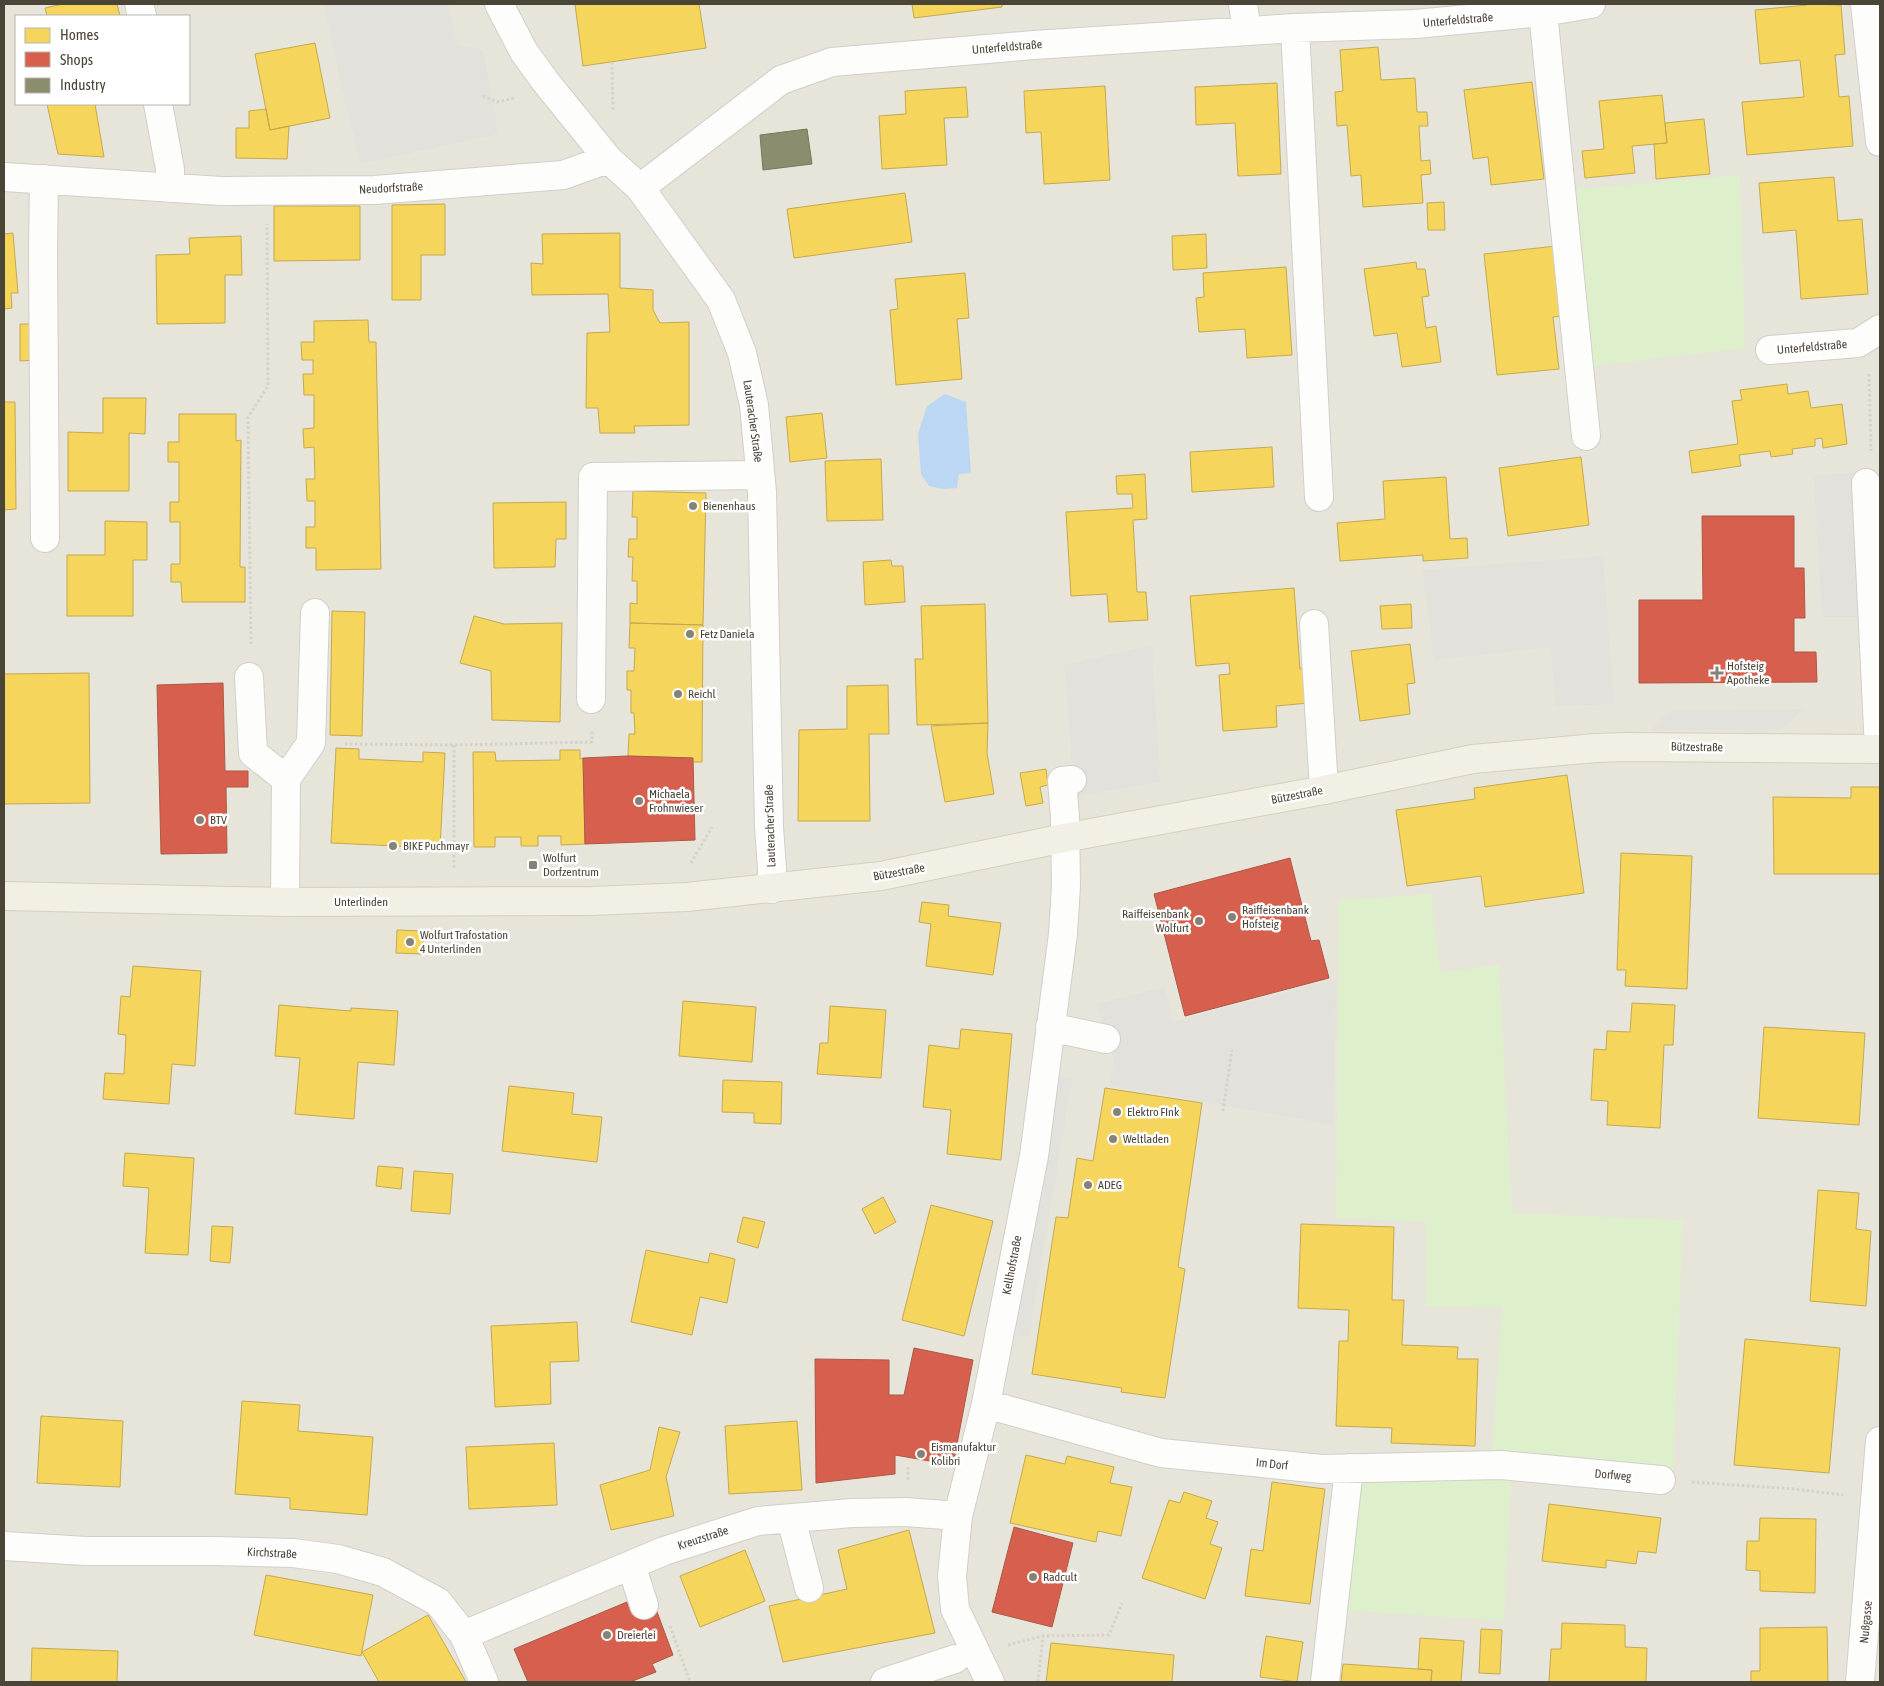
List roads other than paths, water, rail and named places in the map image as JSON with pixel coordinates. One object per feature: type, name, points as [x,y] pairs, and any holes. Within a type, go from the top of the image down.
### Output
[{"type":"main road","name":"Bützestraße","points":[[718,894],[881,876],[1064,838],[1324,790],[1473,759],[1628,747],[1880,750]]},
{"type":"main road","name":"Unterlinden","points":[[4,896],[286,902],[591,901],[718,894]]},
{"type":"street","name":"Lauteracher Straße","points":[[499,4],[524,52],[544,81],[608,159],[640,188],[721,300],[742,353],[754,405],[760,475],[772,869],[771,889]]},
{"type":"street","points":[[1243,4],[1248,31]]},
{"type":"street","name":"Unterfeldstraße","points":[[640,188],[781,80],[832,62],[1034,45],[1295,28],[1412,14],[1543,12],[1591,4]]},
{"type":"street","points":[[1866,4],[1880,142]]},
{"type":"street","points":[[1543,12],[1586,436]]},
{"type":"street","points":[[1295,28],[1319,497]]},
{"type":"street","points":[[158,105],[170,169],[170,188]]},
{"type":"street","name":"Neudorfstraße","points":[[4,177],[221,191],[375,190],[563,175],[608,159]]},
{"type":"street","points":[[44,180],[45,538]]},
{"type":"street","name":"Unterfeldstraße","points":[[1770,350],[1858,343],[1874,333]]},
{"type":"street","points":[[591,699],[593,476],[760,475]]},
{"type":"street","points":[[1866,483],[1880,750]]},
{"type":"street","points":[[286,902],[286,780],[311,743],[315,614]]},
{"type":"street","points":[[1314,624],[1324,790]]},
{"type":"street","points":[[249,677],[253,753],[286,780]]},
{"type":"street","name":"Kellhofstraße","points":[[990,1682],[954,1609],[952,1576],[958,1516],[986,1404],[1034,1156],[1064,934],[1066,886],[1062,781],[1072,780]]},
{"type":"street","points":[[1050,1027],[1106,1039]]},
{"type":"street","name":"Im Dorf","points":[[986,1404],[1161,1452],[1322,1469],[1349,1468]]},
{"type":"street","name":"Nußgasse","points":[[1860,1682],[1880,1441]]},
{"type":"street","name":"Dorfweg","points":[[1349,1468],[1501,1465],[1661,1480]]},
{"type":"street","points":[[1325,1682],[1349,1468]]},
{"type":"street","name":"Kreuzstraße","points":[[464,1635],[687,1543],[758,1521],[906,1512],[958,1516]]},
{"type":"street","points":[[791,1518],[809,1588]]},
{"type":"street","name":"Kirchstraße","points":[[4,1546],[86,1551],[293,1553],[338,1559],[382,1572],[438,1602],[464,1635],[484,1682]]},
{"type":"street","points":[[631,1565],[644,1605]]},
{"type":"street","points":[[886,1682],[955,1659]]},
{"type":"water","points":[[945,394],[966,402],[971,473],[959,474],[957,488],[943,489],[929,486],[921,474],[918,434],[927,406]]},
{"type":"place","name":"Bienenhaus","points":[[693,506]]},
{"type":"place","name":"Fetz Daniela","points":[[690,634]]},
{"type":"place","name":"Hofsteig Apotheke","points":[[1717,673]]},
{"type":"place","name":"Reichl","points":[[678,694]]},
{"type":"place","name":"Michaela Frohnwieser","points":[[639,801]]},
{"type":"place","name":"BTV","points":[[200,820]]},
{"type":"place","name":"BIKE Puchmayr","points":[[393,846]]},
{"type":"place","name":"Wolfurt Dorfzentrum","points":[[533,865]]},
{"type":"place","name":"Raiffeisenbank Hofsteig","points":[[1232,917]]},
{"type":"place","name":"Raiffeisenbank Wolfurt","points":[[1199,921]]},
{"type":"place","name":"Wolfurt Trafostation 4 Unterlinden","points":[[410,942]]},
{"type":"place","name":"Elektro FInk","points":[[1117,1112]]},
{"type":"place","name":"Weltladen","points":[[1113,1139]]},
{"type":"place","name":"ADEG","points":[[1088,1185]]},
{"type":"place","name":"Eismanufaktur Kolibri","points":[[921,1454]]},
{"type":"place","name":"Radcult","points":[[1033,1577]]},
{"type":"place","name":"Dreierlei","points":[[607,1635]]}]
